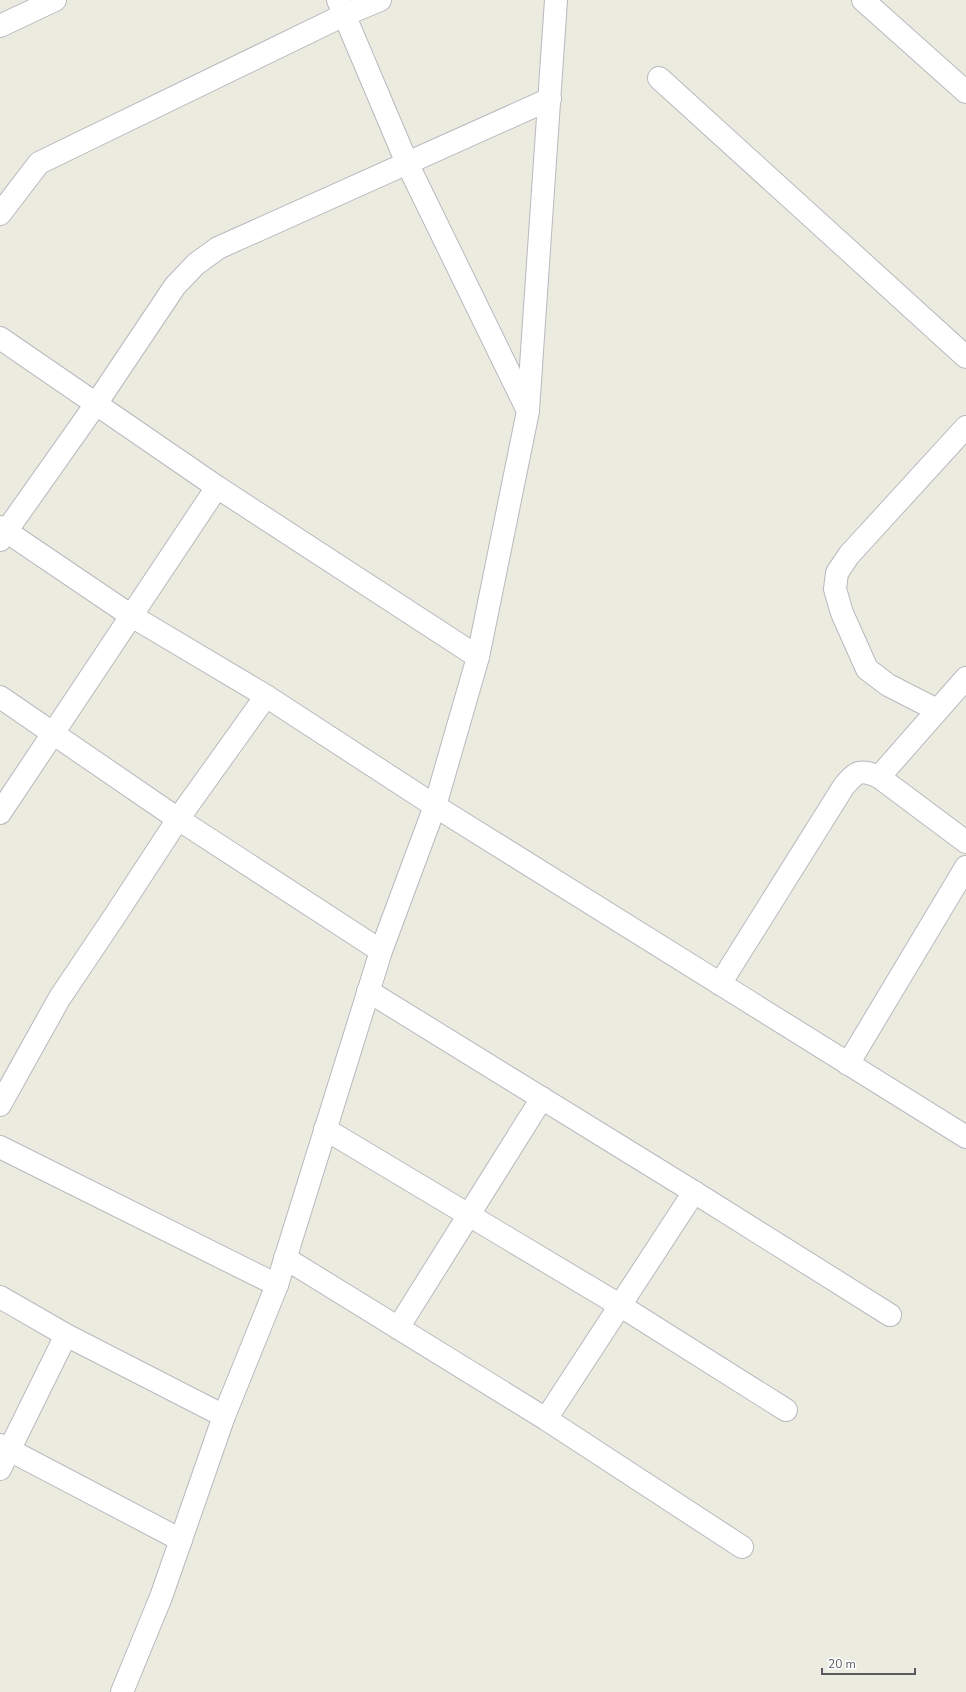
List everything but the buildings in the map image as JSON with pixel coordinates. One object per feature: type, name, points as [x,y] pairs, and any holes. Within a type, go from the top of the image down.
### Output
[{"type":"street","points":[[0,26],[55,0]]},
{"type":"street","points":[[0,214],[39,163],[341,8],[380,0]]},
{"type":"street","points":[[122,1692],[161,1597],[224,1416],[277,1285],[381,951],[435,806],[478,657],[528,411],[556,0]]},
{"type":"street","points":[[863,0],[966,92]]},
{"type":"street","points":[[341,8],[407,162],[528,411]]},
{"type":"street","points":[[659,78],[966,357]]},
{"type":"street","points":[[550,99],[218,248],[196,264],[175,286],[96,404],[2,533],[130,615],[266,696],[435,806],[966,1137]]},
{"type":"street","points":[[0,338],[217,487],[478,657]]},
{"type":"street","points":[[937,710],[888,685],[867,669],[842,613],[835,589],[837,573],[849,554],[966,427]]},
{"type":"street","points":[[0,813],[54,734],[130,615],[217,487]]},
{"type":"street","points":[[879,777],[966,678]]},
{"type":"street","points":[[0,1106],[58,999],[178,819],[266,696]]},
{"type":"street","points":[[0,697],[178,819],[381,951]]},
{"type":"street","points":[[720,984],[844,786],[854,775],[866,772],[879,777],[966,842]]},
{"type":"street","points":[[848,1064],[966,867]]},
{"type":"street","points":[[368,991],[890,1315]]},
{"type":"street","points":[[398,1328],[542,1098]]},
{"type":"street","points":[[325,1129],[621,1306],[786,1410]]},
{"type":"street","points":[[0,1147],[277,1285]]},
{"type":"street","points":[[546,1419],[694,1192]]},
{"type":"street","points":[[285,1258],[546,1419],[742,1547]]},
{"type":"street","points":[[0,1297],[66,1334],[224,1416]]},
{"type":"street","points":[[0,1469],[5,1447],[66,1334]]},
{"type":"street","points":[[5,1447],[181,1540]]}]
